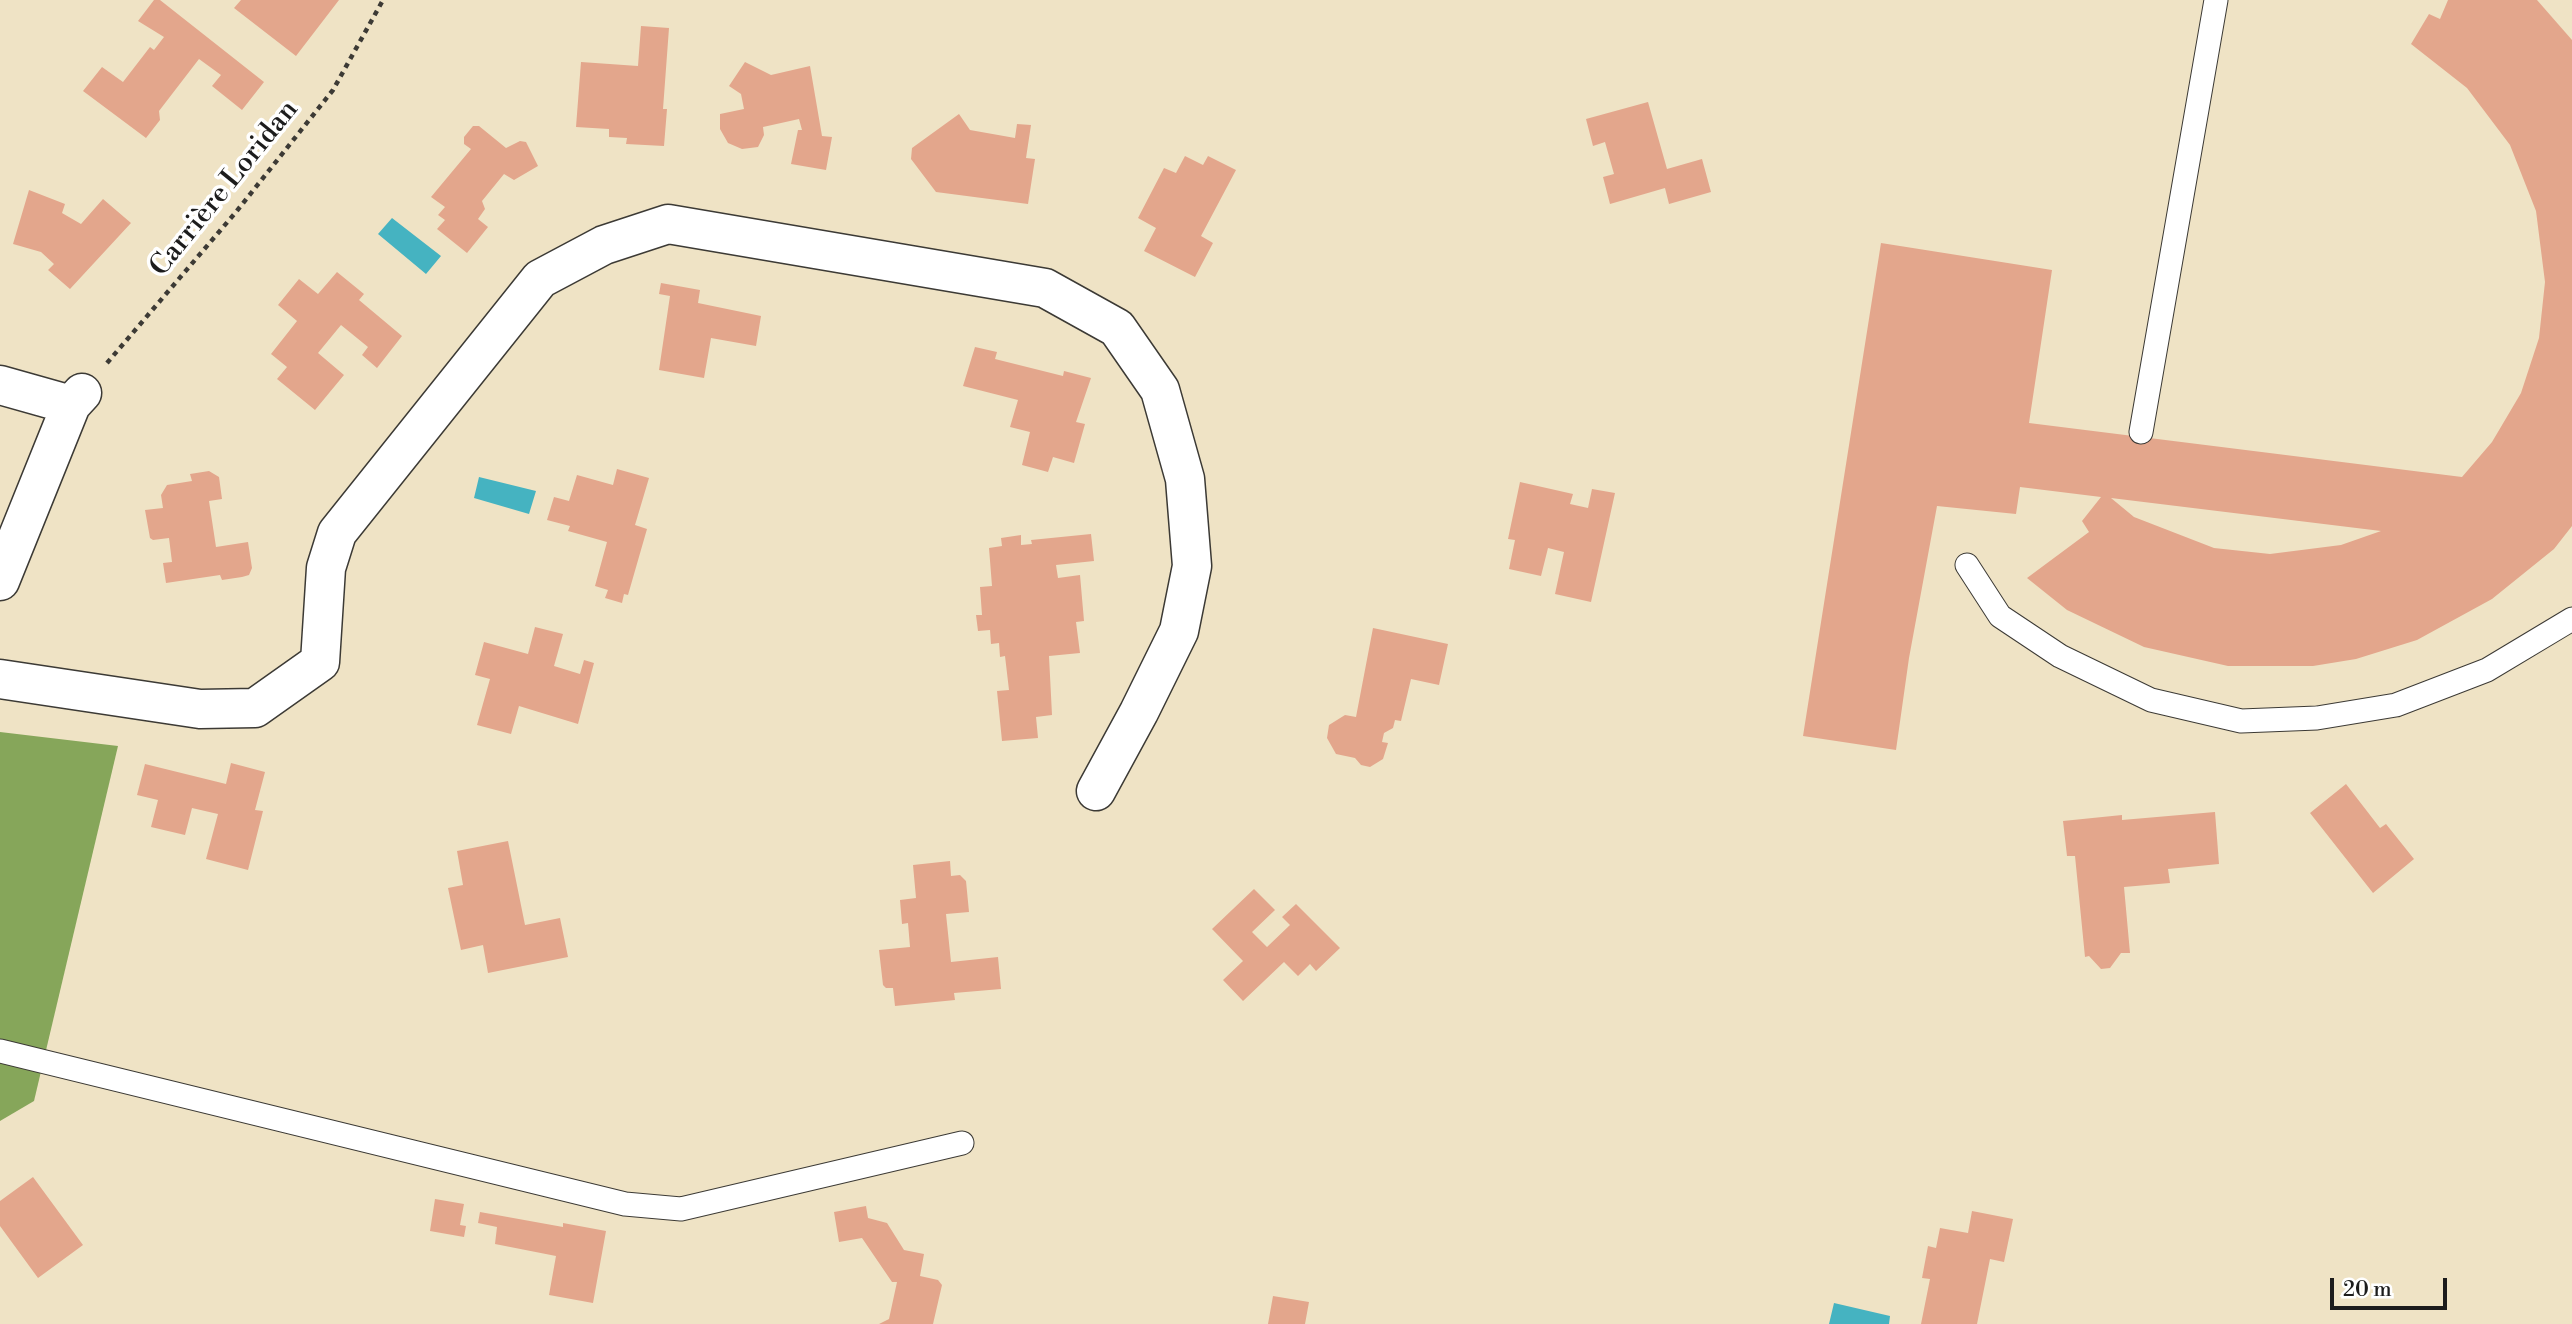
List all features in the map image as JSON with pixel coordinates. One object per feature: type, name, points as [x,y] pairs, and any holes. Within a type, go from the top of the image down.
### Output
[{"type":"street","points":[[0,678],[200,709],[255,708],[320,662],[326,568],[337,533],[540,279],[604,245],[668,224],[1045,288],[1117,328],[1160,390],[1185,479],[1192,566],[1179,631],[1096,791]]},
{"type":"street","points":[[0,385],[76,399],[0,580]]},
{"type":"lane","points":[[2141,432],[2216,0]]},
{"type":"lane","points":[[1967,565],[2000,616],[2060,656],[2151,700],[2241,721],[2317,718],[2396,705],[2487,670],[2572,620]]},
{"type":"lane","points":[[0,1051],[625,1204],[681,1209],[962,1143]]},
{"type":"path","name":"Carrière Loridan","points":[[76,399],[236,212],[333,90],[383,0]]},
{"type":"green space","points":[[0,732],[118,746],[34,1101],[0,1121]]},
{"type":"water","points":[[392,218],[441,256],[426,274],[378,234]]},
{"type":"water","points":[[479,477],[536,491],[529,514],[474,498]]},
{"type":"water","points":[[1834,1303],[1890,1316],[1889,1324],[1829,1324]]},
{"type":"building","points":[[154,0],[160,0],[264,82],[242,110],[212,86],[221,75],[199,59],[159,111],[160,120],[146,138],[83,91],[102,67],[123,82],[150,47],[154,50],[164,37],[138,21]]},
{"type":"building","points":[[241,0],[339,0],[296,56],[234,8]]},
{"type":"building","points":[[2448,0],[2537,0],[2572,40],[2572,526],[2554,549],[2492,599],[2417,640],[2356,659],[2313,666],[2228,666],[2144,647],[2067,610],[2027,578],[2089,532],[2082,521],[2101,497],[2020,487],[2016,514],[1937,506],[1909,658],[1896,750],[1803,736],[1881,243],[2052,270],[2029,423],[2462,477],[2492,442],[2521,393],[2539,338],[2545,282],[2536,211],[2510,145],[2467,88],[2411,44],[2429,14],[2440,19]],"holes":[[[2111,498],[2381,531],[2341,545],[2270,554],[2214,548],[2134,517]]]},
{"type":"building","points":[[641,26],[669,28],[663,109],[667,109],[664,146],[626,144],[627,138],[609,137],[609,129],[576,127],[581,62],[638,66]]},
{"type":"building","points":[[745,62],[771,75],[810,66],[822,136],[832,137],[826,170],[791,164],[798,130],[802,130],[799,119],[763,127],[764,135],[758,147],[742,149],[728,143],[720,129],[720,114],[744,109],[741,94],[729,86]]},
{"type":"building","points":[[1648,102],[1667,169],[1702,159],[1711,192],[1669,204],[1665,188],[1610,204],[1603,177],[1614,174],[1605,142],[1593,146],[1586,119]]},
{"type":"building","points":[[959,114],[970,130],[1015,138],[1017,124],[1031,125],[1026,158],[1035,159],[1028,204],[936,192],[911,159],[912,148]]},
{"type":"building","points":[[473,126],[479,126],[506,148],[520,141],[526,142],[538,166],[514,180],[504,174],[482,201],[485,209],[478,219],[488,227],[467,253],[437,229],[445,220],[438,215],[445,207],[431,197],[471,149],[464,144],[464,137]]},
{"type":"building","points":[[1185,156],[1203,165],[1208,156],[1236,170],[1201,236],[1213,243],[1195,277],[1144,251],[1156,228],[1138,218],[1164,168],[1176,173]]},
{"type":"building","points":[[29,190],[65,204],[62,213],[81,224],[103,199],[131,223],[70,289],[48,270],[54,264],[41,252],[13,244]]},
{"type":"building","points":[[337,272],[364,294],[359,300],[402,336],[377,368],[362,355],[368,347],[341,325],[318,353],[344,375],[315,410],[277,379],[287,367],[271,354],[297,321],[278,305],[299,279],[318,294]]},
{"type":"building","points":[[661,283],[700,290],[698,303],[761,316],[756,346],[711,338],[704,378],[659,370],[670,296],[659,294]]},
{"type":"building","points":[[975,347],[997,352],[995,359],[1063,376],[1064,371],[1091,378],[1076,422],[1085,424],[1074,463],[1053,457],[1048,472],[1022,465],[1030,432],[1010,427],[1018,400],[963,386]]},
{"type":"building","points":[[617,469],[649,478],[635,525],[647,529],[628,595],[624,594],[622,603],[605,598],[608,590],[595,586],[607,542],[568,531],[570,526],[547,520],[554,497],[569,501],[577,475],[613,485]]},
{"type":"building","points":[[209,471],[219,477],[222,499],[209,501],[216,547],[248,542],[252,568],[249,575],[242,577],[222,580],[220,575],[166,583],[163,563],[172,562],[169,538],[150,538],[145,510],[163,508],[161,495],[167,485],[192,481],[190,474]]},
{"type":"building","points":[[1520,482],[1573,494],[1570,504],[1588,508],[1592,489],[1615,493],[1591,602],[1555,594],[1564,552],[1548,548],[1541,576],[1509,569],[1515,540],[1508,539]]},
{"type":"building","points":[[1091,534],[1094,561],[1056,565],[1058,578],[1080,575],[1084,621],[1076,622],[1080,653],[1049,656],[1052,715],[1036,717],[1038,738],[1002,741],[997,691],[1009,690],[1005,656],[1000,657],[999,643],[991,644],[990,630],[978,631],[976,615],[982,615],[980,587],[992,586],[989,548],[1002,546],[1001,538],[1021,535],[1021,545],[1032,544],[1031,540]]},
{"type":"building","points":[[535,627],[563,634],[554,666],[580,674],[584,660],[594,663],[578,724],[519,706],[511,734],[477,725],[490,679],[475,675],[484,642],[528,654]]},
{"type":"building","points":[[1373,628],[1448,644],[1439,685],[1411,679],[1401,721],[1395,720],[1393,728],[1384,733],[1382,742],[1388,743],[1383,759],[1370,767],[1361,765],[1355,758],[1336,754],[1327,738],[1329,725],[1345,715],[1356,717]]},
{"type":"building","points":[[231,763],[265,772],[255,810],[263,811],[248,870],[206,859],[218,814],[192,808],[185,835],[151,827],[158,800],[137,795],[145,764],[226,784]]},
{"type":"building","points":[[2346,784],[2380,828],[2386,824],[2414,859],[2373,893],[2310,813]]},
{"type":"building","points":[[2215,812],[2219,864],[2168,869],[2170,883],[2124,887],[2130,953],[2121,953],[2110,968],[2101,969],[2089,956],[2085,957],[2075,856],[2067,856],[2063,821],[2122,815],[2122,820]]},
{"type":"building","points":[[508,841],[525,925],[560,918],[568,957],[488,973],[483,945],[461,950],[448,888],[463,885],[457,851]]},
{"type":"building","points":[[950,861],[951,876],[960,875],[966,881],[969,912],[946,914],[951,962],[998,957],[1001,989],[954,993],[955,1000],[895,1006],[893,988],[883,985],[879,950],[910,947],[908,923],[902,924],[900,900],[916,898],[913,865]]},
{"type":"building","points":[[1254,889],[1275,910],[1252,932],[1267,947],[1290,925],[1282,917],[1296,904],[1340,948],[1316,971],[1310,964],[1298,976],[1284,962],[1243,1001],[1223,980],[1243,961],[1212,929]]},
{"type":"building","points":[[33,1177],[83,1245],[38,1278],[0,1226],[0,1201]]},
{"type":"building","points":[[435,1199],[464,1204],[460,1225],[466,1226],[464,1237],[430,1231]]},
{"type":"building","points":[[866,1206],[868,1218],[887,1223],[904,1250],[924,1254],[920,1276],[938,1280],[942,1285],[933,1324],[879,1324],[889,1319],[897,1282],[892,1282],[862,1238],[839,1242],[834,1212]]},
{"type":"building","points":[[1972,1211],[2013,1219],[2004,1262],[1990,1259],[1977,1324],[1921,1324],[1930,1279],[1922,1278],[1928,1246],[1936,1248],[1940,1228],[1968,1233]]},
{"type":"building","points":[[480,1212],[563,1227],[563,1223],[606,1231],[593,1303],[549,1295],[556,1256],[495,1244],[497,1227],[478,1223]]},
{"type":"building","points":[[1273,1296],[1309,1302],[1305,1324],[1268,1324]]}]
